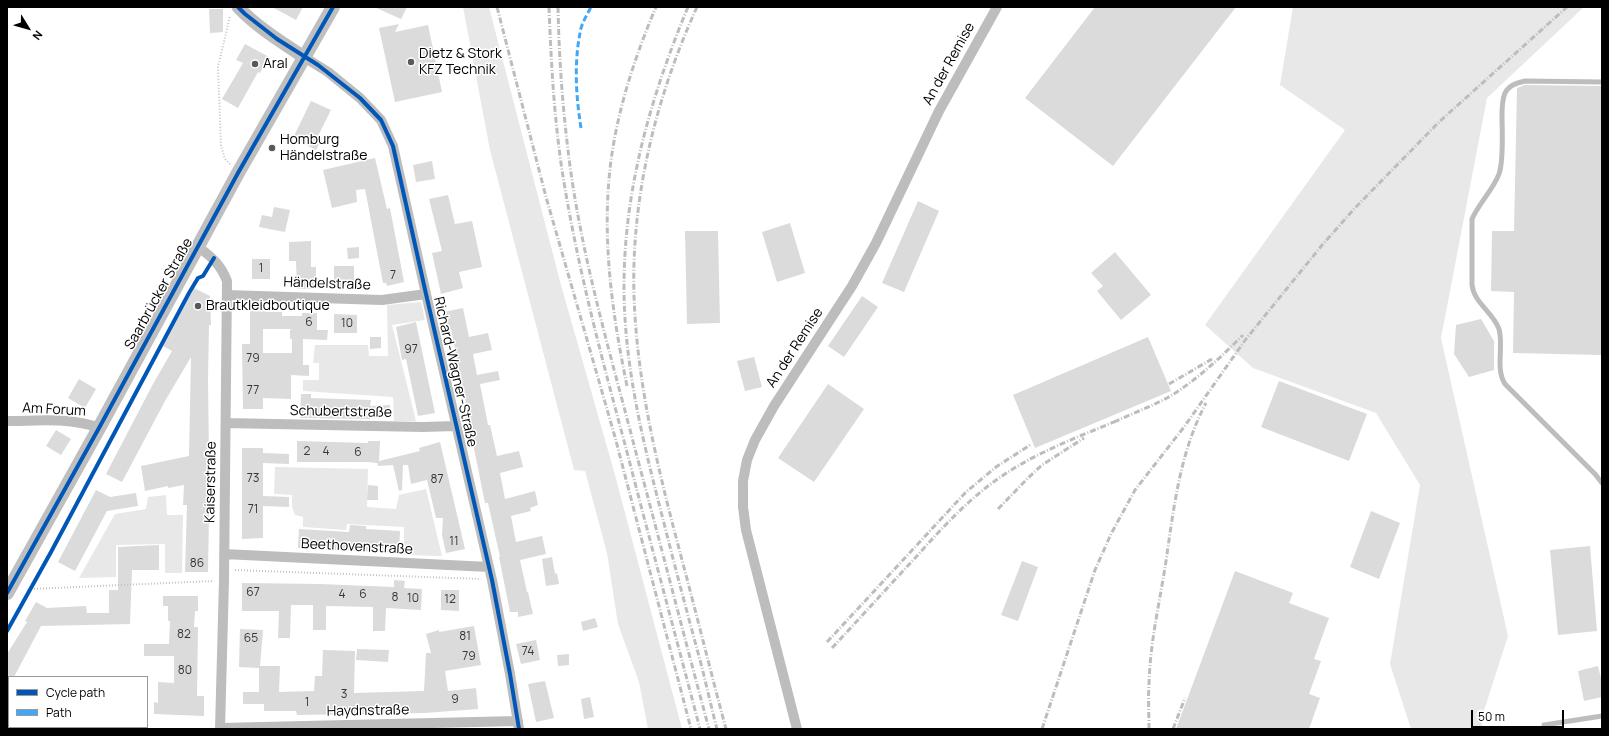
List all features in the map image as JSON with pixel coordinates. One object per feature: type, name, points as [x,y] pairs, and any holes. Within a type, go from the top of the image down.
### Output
[{"type":"main road","name":"Saarbrücker Straße","points":[[7,593],[238,173],[333,7]]},
{"type":"street","name":"An der Remise","points":[[797,729],[746,530],[743,507],[743,481],[747,460],[755,440],[774,406],[852,286],[876,243],[942,104],[996,7]]},
{"type":"street","points":[[234,11],[245,14],[277,39],[304,57]]},
{"type":"street","name":"Richard-Wagner-Straße","points":[[304,57],[328,72],[360,98],[381,120],[388,132],[398,162],[426,294],[492,580],[518,725]]},
{"type":"street","name":"Kaiserstraße","points":[[198,247],[214,258],[224,272],[227,281],[224,575],[220,728]]},
{"type":"street","name":"Händelstraße","points":[[227,295],[382,300],[426,294]]},
{"type":"street","name":"Am Forum","points":[[7,421],[69,422],[99,428]]},
{"type":"street","name":"Schubertstraße","points":[[226,424],[423,427],[456,426]]},
{"type":"street","name":"Beethovenstraße","points":[[224,554],[489,567]]},
{"type":"street","name":"Haydnstraße","points":[[220,728],[518,725]]},
{"type":"lane","points":[[1602,82],[1525,81],[1513,85],[1505,93],[1502,105],[1499,173],[1472,219],[1473,292],[1493,318],[1499,332],[1500,377],[1505,384],[1596,474],[1602,483]]},
{"type":"lane","points":[[1544,726],[1602,716]]},
{"type":"path","points":[[234,11],[218,68],[222,146],[225,159],[238,173]]},
{"type":"path","points":[[31,588],[224,575],[492,580]]},
{"type":"shaded area","points":[[463,7],[489,7],[561,285],[615,475],[682,729],[648,729],[639,682],[618,624],[607,553],[585,471],[574,470],[490,150]]},
{"type":"shaded area","points":[[1293,7],[1584,7],[1487,98],[1441,338],[1508,636],[1481,720],[1483,729],[1411,729],[1390,664],[1420,485],[1376,413],[1253,368],[1205,325],[1345,130],[1280,85]]},
{"type":"shaded area","points":[[421,302],[425,320],[392,325],[416,421],[394,421],[393,397],[303,391],[303,380],[319,380],[319,363],[313,363],[315,345],[368,345],[369,356],[388,356],[387,305]]},
{"type":"shaded area","points":[[275,467],[368,469],[367,507],[396,509],[399,495],[426,489],[442,556],[404,555],[404,527],[347,524],[346,530],[303,527],[303,517],[295,515],[292,507],[292,495],[274,494]]},
{"type":"shaded area","points":[[166,495],[167,515],[183,515],[182,573],[165,573],[165,544],[116,545],[116,577],[79,578],[115,514],[146,509],[148,497]]},
{"type":"building","points":[[272,7],[303,7],[296,20]]},
{"type":"building","points":[[374,7],[407,7],[401,19]]},
{"type":"building","points":[[1095,7],[1236,7],[1113,166],[1025,98]]},
{"type":"building","points":[[209,9],[223,9],[223,32],[210,33]]},
{"type":"building","name":"Dietz & Stork KFZ Technik","points":[[399,24],[395,32],[428,25],[442,92],[395,102],[379,28]]},
{"type":"building","points":[[245,44],[269,57],[260,73],[258,72],[238,108],[222,99],[243,63],[236,60]]},
{"type":"building","points":[[1525,85],[1602,86],[1602,355],[1513,353],[1514,292],[1491,291],[1492,231],[1514,231],[1517,88]]},
{"type":"building","points":[[311,101],[331,110],[318,136],[322,138],[316,150],[293,138]]},
{"type":"building","points":[[375,158],[387,209],[390,208],[404,282],[387,286],[386,283],[383,283],[365,189],[356,190],[357,202],[332,208],[323,170]]},
{"type":"building","points":[[432,161],[435,179],[416,182],[413,165]]},
{"type":"building","points":[[448,195],[455,224],[472,221],[482,267],[459,272],[463,288],[441,294],[432,253],[442,251],[429,199]]},
{"type":"building","points":[[918,201],[939,211],[904,292],[882,283]]},
{"type":"building","points":[[274,207],[290,210],[285,232],[259,227],[262,215],[272,217]]},
{"type":"building","points":[[790,223],[805,273],[777,282],[762,232]]},
{"type":"building","points":[[685,231],[718,231],[720,323],[687,324]]},
{"type":"building","points":[[311,241],[311,267],[316,267],[316,289],[297,289],[296,261],[289,261],[289,242]]},
{"type":"building","points":[[359,247],[359,258],[348,259],[347,248]]},
{"type":"building","points":[[1115,252],[1151,295],[1121,320],[1097,291],[1103,286],[1091,273]]},
{"type":"building","points":[[252,259],[270,259],[270,279],[252,279]]},
{"type":"building","points":[[334,266],[354,266],[354,287],[334,287]]},
{"type":"building","points":[[194,288],[210,296],[211,325],[209,325],[208,379],[210,458],[208,572],[185,572],[187,505],[183,505],[184,485],[168,488],[168,486],[145,491],[141,466],[189,456],[191,357],[165,401],[122,482],[106,474],[172,351],[163,346]]},
{"type":"building","points":[[862,296],[878,307],[844,357],[828,346]]},
{"type":"building","points":[[463,308],[469,337],[488,333],[492,350],[473,354],[477,375],[498,371],[500,380],[480,384],[488,425],[490,425],[497,456],[519,451],[523,467],[500,473],[505,499],[535,491],[538,505],[530,508],[531,511],[511,516],[516,542],[542,536],[546,554],[520,560],[533,614],[518,617],[518,612],[510,612],[488,503],[485,503],[451,329],[448,330],[444,312]]},
{"type":"building","points":[[250,311],[282,312],[282,316],[302,316],[302,313],[317,313],[317,330],[328,330],[327,340],[303,339],[303,365],[309,365],[309,376],[291,375],[291,399],[263,398],[263,409],[243,409],[242,344],[250,344]],"holes":[[[263,329],[292,329],[290,330],[290,339],[292,339],[292,353],[263,353]]]},
{"type":"building","points":[[334,314],[357,315],[357,333],[334,333]]},
{"type":"building","points":[[1481,319],[1494,341],[1494,370],[1469,377],[1454,354],[1456,325]]},
{"type":"building","points":[[416,322],[435,413],[418,416],[406,359],[402,360],[396,327]]},
{"type":"building","points":[[370,337],[381,337],[381,348],[370,349]]},
{"type":"building","points":[[1148,337],[1171,391],[1035,448],[1013,395]]},
{"type":"building","points":[[754,357],[762,387],[745,391],[737,361]]},
{"type":"building","points":[[79,379],[96,389],[85,408],[68,398]]},
{"type":"building","points":[[1279,381],[1367,414],[1349,461],[1261,427]]},
{"type":"building","points":[[828,384],[864,409],[814,482],[778,458]]},
{"type":"building","points":[[301,394],[311,394],[311,398],[371,400],[370,406],[390,405],[390,417],[370,417],[370,419],[300,418]]},
{"type":"building","points":[[56,430],[71,439],[61,455],[46,446]]},
{"type":"building","points":[[297,441],[368,443],[368,441],[380,441],[379,461],[420,451],[419,448],[440,442],[465,549],[446,553],[442,535],[443,518],[436,518],[427,480],[411,484],[408,465],[403,465],[402,490],[399,491],[393,465],[378,466],[377,463],[367,462],[297,462]]},
{"type":"building","points":[[242,448],[263,448],[263,453],[289,454],[289,464],[263,463],[263,496],[289,497],[289,507],[263,506],[263,538],[242,539]]},
{"type":"building","points":[[368,485],[378,486],[378,500],[367,500]]},
{"type":"building","points":[[96,490],[110,497],[136,493],[138,506],[107,511],[75,571],[58,562]]},
{"type":"building","points":[[1371,511],[1400,523],[1379,579],[1350,567]]},
{"type":"building","points":[[350,525],[366,526],[366,529],[400,531],[399,553],[298,548],[299,529],[349,532]]},
{"type":"building","points":[[159,545],[159,570],[132,570],[130,624],[41,626],[15,676],[8,676],[7,690],[7,654],[27,622],[25,621],[36,602],[47,608],[86,606],[87,613],[109,613],[109,590],[118,590],[118,547]]},
{"type":"building","points":[[1590,546],[1597,631],[1558,635],[1550,550]]},
{"type":"building","points":[[552,557],[555,574],[557,573],[559,584],[546,586],[542,559]]},
{"type":"building","points":[[1022,561],[1038,567],[1018,621],[1001,615]]},
{"type":"building","points":[[1235,571],[1293,593],[1289,603],[1329,618],[1314,659],[1321,661],[1309,694],[1320,698],[1309,729],[1176,729]]},
{"type":"building","points":[[394,580],[405,581],[404,588],[422,589],[421,610],[386,608],[385,631],[373,631],[373,607],[326,606],[326,630],[313,630],[313,605],[291,605],[290,638],[278,638],[279,611],[242,611],[242,583],[394,587]]},
{"type":"building","points":[[441,590],[459,590],[459,611],[441,610]]},
{"type":"building","points":[[163,596],[198,596],[198,611],[195,611],[194,627],[198,627],[197,696],[204,696],[204,716],[154,714],[154,702],[158,703],[158,682],[174,683],[174,656],[144,656],[144,644],[169,644],[170,621],[168,621],[168,606],[163,606]]},
{"type":"building","points":[[595,618],[598,627],[583,631],[581,622]]},
{"type":"building","points":[[474,626],[481,665],[445,671],[448,691],[476,688],[478,709],[425,713],[297,715],[296,711],[264,711],[264,704],[243,704],[243,692],[259,692],[259,668],[239,667],[240,629],[263,630],[260,666],[280,666],[279,692],[314,691],[315,676],[322,676],[323,650],[355,651],[354,693],[424,691],[426,653],[431,653],[426,634],[439,630],[439,632]]},
{"type":"building","points":[[536,640],[540,660],[521,664],[516,644]]},
{"type":"building","points":[[357,649],[389,650],[388,662],[356,660]]},
{"type":"building","points":[[569,654],[569,665],[558,666],[557,655]]},
{"type":"building","points":[[1598,666],[1602,683],[1602,697],[1584,701],[1578,671]]},
{"type":"building","points":[[545,681],[554,718],[536,722],[528,684]]},
{"type":"building","points":[[590,697],[594,717],[584,719],[581,699]]},
{"type":"railway","points":[[497,7],[546,197],[615,437],[691,729]]},
{"type":"railway","points":[[549,7],[557,129],[562,170],[575,241],[599,347],[700,729]]},
{"type":"railway","points":[[558,7],[560,67],[565,126],[582,238],[607,344],[709,729]]},
{"type":"railway","points":[[627,386],[617,335],[610,283],[607,205],[615,135],[620,113],[632,70],[656,7]]},
{"type":"railway","points":[[688,7],[662,76],[641,146],[628,218],[625,255],[625,322],[637,411],[717,729]]},
{"type":"railway","points":[[697,7],[669,76],[649,148],[637,222],[634,259],[634,296],[636,330],[644,396],[657,462],[726,729]]},
{"type":"railway","points":[[1042,729],[1095,570],[1111,534],[1135,490],[1184,427],[1246,339],[1323,244],[1354,209],[1439,122],[1567,7]]},
{"type":"railway","points":[[1114,422],[1161,401],[1178,391],[1207,369],[1243,335]]},
{"type":"railway","points":[[1169,384],[1212,359]]},
{"type":"railway","points":[[1149,729],[1151,653],[1175,500],[1190,441],[1206,403]]},
{"type":"railway","points":[[832,648],[947,523],[981,492],[1005,474],[1032,458],[1060,444],[1119,420]]},
{"type":"railway","points":[[998,509],[1042,465],[1084,438]]},
{"type":"railway","points":[[827,642],[966,492],[996,467],[1030,445]]},
{"type":"railway","points":[[1173,729],[1185,698]]},
{"type":"marked path","points":[[581,128],[576,69],[581,30],[584,20],[591,7]]},
{"type":"cycle path","points":[[238,7],[277,39],[318,65],[360,98],[381,120],[393,146],[492,580],[519,729]]},
{"type":"cycle path","points":[[7,593],[238,173],[333,7]]},
{"type":"cycle path","points":[[7,631],[51,552],[189,293],[198,278],[203,276],[214,258]]},
{"type":"place","name":"Dietz & Stork KFZ Technik","points":[[411,62]]},
{"type":"place","name":"Aral","points":[[255,64]]},
{"type":"place","name":"Homburg Händelstraße","points":[[272,148]]},
{"type":"place","name":"Brautkleidboutique","points":[[198,306]]}]
